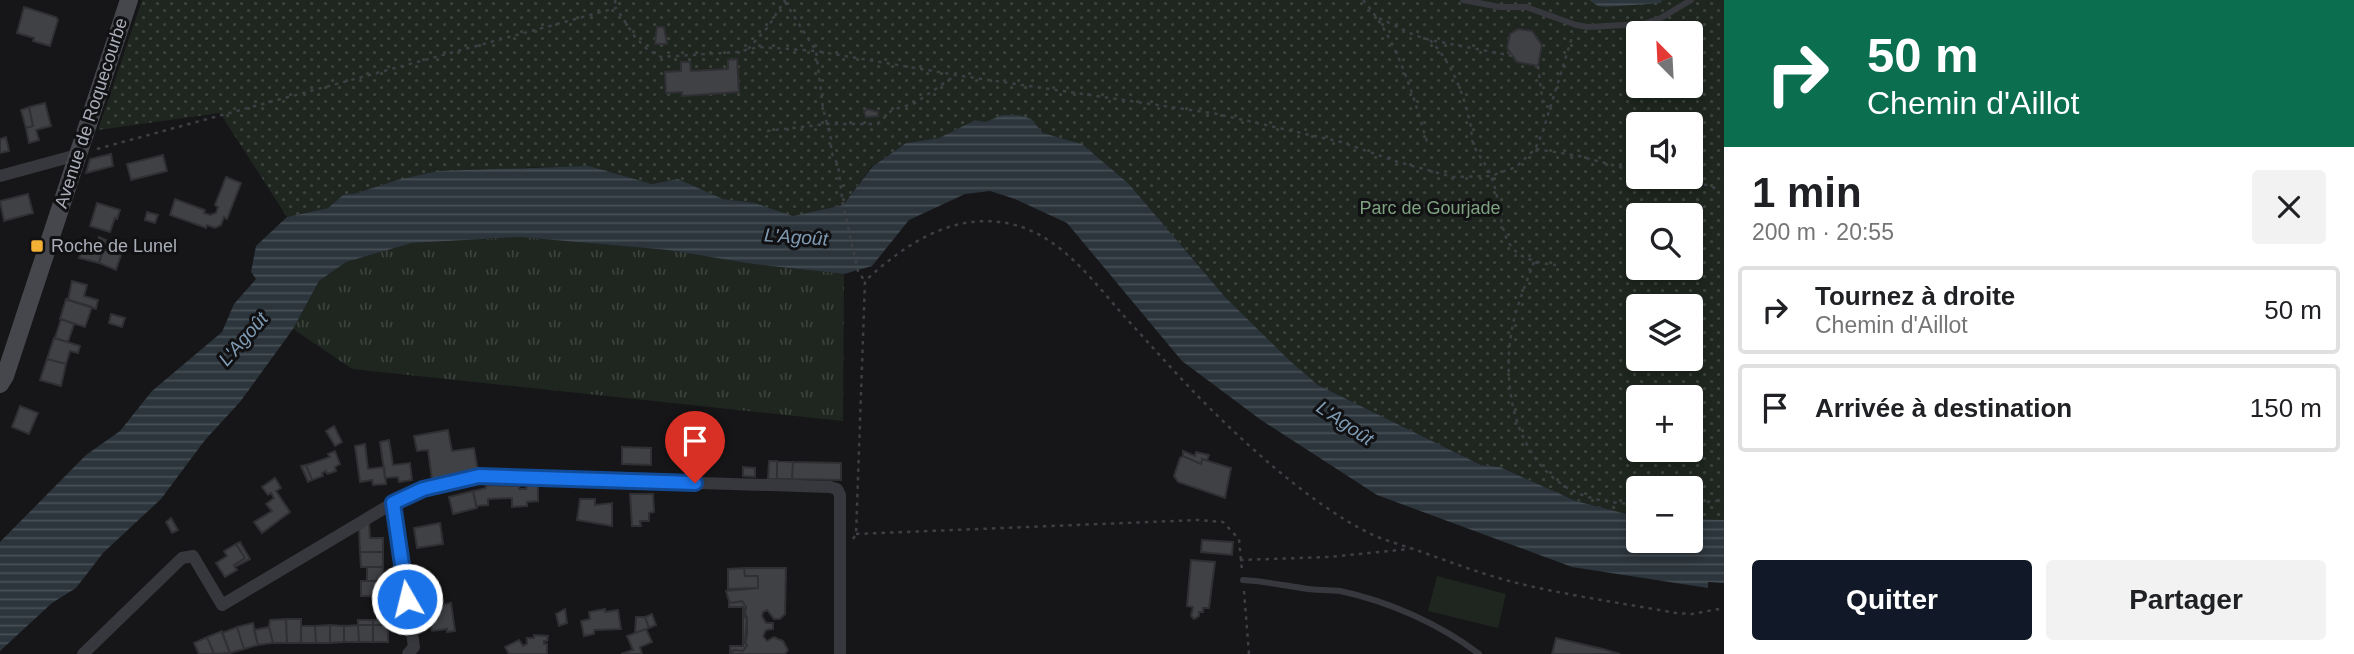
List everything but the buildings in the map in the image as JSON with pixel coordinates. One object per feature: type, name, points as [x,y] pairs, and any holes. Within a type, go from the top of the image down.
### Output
[{"type":"main road","name":"Avenue de Roquecourbe","points":[[0,384],[5,376],[129,0]]},
{"type":"street","points":[[0,176],[77,155]]},
{"type":"street","points":[[83,654],[182,558],[193,556],[222,605],[368,515],[423,489],[479,476],[830,486],[837,489],[840,654]]},
{"type":"street","points":[[393,503],[411,651]]},
{"type":"lane","points":[[1464,0],[1500,7],[1526,7],[1588,27],[1643,24],[1661,18],[1691,0]]},
{"type":"lane","points":[[1243,580],[1338,591],[1377,601],[1428,623],[1479,654]]},
{"type":"path","points":[[615,0],[615,8],[635,37],[648,50],[661,57],[737,52],[759,47],[816,51],[1217,114],[1340,142],[1453,177],[1492,176],[1516,167],[1535,149],[1576,25]]},
{"type":"path","points":[[1363,0],[1379,18],[1408,83],[1427,142]]},
{"type":"path","points":[[748,49],[785,1],[816,51],[831,152],[838,165],[843,205],[858,271],[864,281],[856,534],[850,545],[840,552]]},
{"type":"path","points":[[77,155],[615,8]]},
{"type":"path","points":[[1379,18],[1430,40],[1513,56]]},
{"type":"path","points":[[1430,40],[1444,55],[1453,73],[1472,129],[1472,142],[1492,176],[1502,230],[1509,244],[1534,262],[1556,265]]},
{"type":"path","points":[[1538,66],[1542,105],[1549,107]]},
{"type":"path","points":[[767,131],[827,124],[878,124],[892,110],[915,103],[956,75]]},
{"type":"path","points":[[1535,149],[1579,156],[1626,169]]},
{"type":"path","points":[[1703,185],[1717,189]]},
{"type":"path","points":[[864,281],[890,258],[918,239],[946,227],[981,222],[1011,224],[1044,237],[1077,263],[1194,392],[1263,457],[1321,503],[1369,533],[1478,572],[1530,587],[1676,613],[1692,614],[1724,608]]},
{"type":"path","points":[[1534,262],[1515,315],[1509,359],[1511,395],[1516,421],[1524,442],[1538,463],[1572,491],[1587,497],[1626,503]]},
{"type":"path","points":[[1703,502],[1724,500]]},
{"type":"path","points":[[856,534],[1198,520],[1223,522],[1239,540],[1250,654]]},
{"type":"path","points":[[1240,560],[1328,557],[1413,549]]},
{"type":"green space","name":"Parc de Gourjade","points":[[142,0],[1724,0],[1724,520],[1703,519],[1703,476],[1626,476],[1626,514],[1576,501],[1500,467],[1481,465],[1318,385],[1290,362],[1226,298],[1128,183],[1082,144],[1043,133],[1031,120],[1019,115],[1002,115],[985,122],[975,120],[939,138],[906,143],[872,166],[843,205],[793,216],[755,203],[723,199],[678,179],[652,184],[589,166],[535,167],[397,180],[343,195],[328,208],[287,217],[220,113],[98,130]]},
{"type":"green space","points":[[520,237],[668,250],[753,264],[844,274],[843,421],[352,369],[293,329],[319,281],[346,262],[412,243]]},
{"type":"green space","points":[[1437,576],[1506,594],[1498,628],[1428,611]]},
{"type":"water","points":[[1589,0],[1662,0],[1661,3],[1605,7]]},
{"type":"water","name":"L'Agoût","points":[[1002,115],[1019,115],[1031,119],[1043,133],[1082,144],[1128,183],[1226,298],[1318,385],[1481,465],[1500,467],[1576,501],[1626,514],[1626,553],[1703,553],[1703,519],[1724,520],[1724,583],[1708,582],[1708,588],[1572,567],[1377,495],[1261,420],[1182,361],[1067,223],[1015,199],[990,191],[965,194],[909,220],[872,266],[844,274],[753,264],[668,250],[520,237],[412,243],[346,262],[319,281],[293,329],[240,402],[205,440],[161,499],[103,553],[76,588],[52,603],[0,651],[0,542],[86,455],[120,431],[152,391],[222,332],[234,304],[256,279],[251,272],[256,246],[287,217],[328,208],[343,195],[438,171],[589,166],[652,184],[678,179],[723,199],[755,203],[793,216],[843,205],[873,166],[906,143],[939,138],[975,120],[985,122]]},
{"type":"place","name":"Roche de Lunel","points":[[37,246]]},
{"type":"route","points":[[407,599],[393,503],[423,489],[479,476],[695,483]]}]
